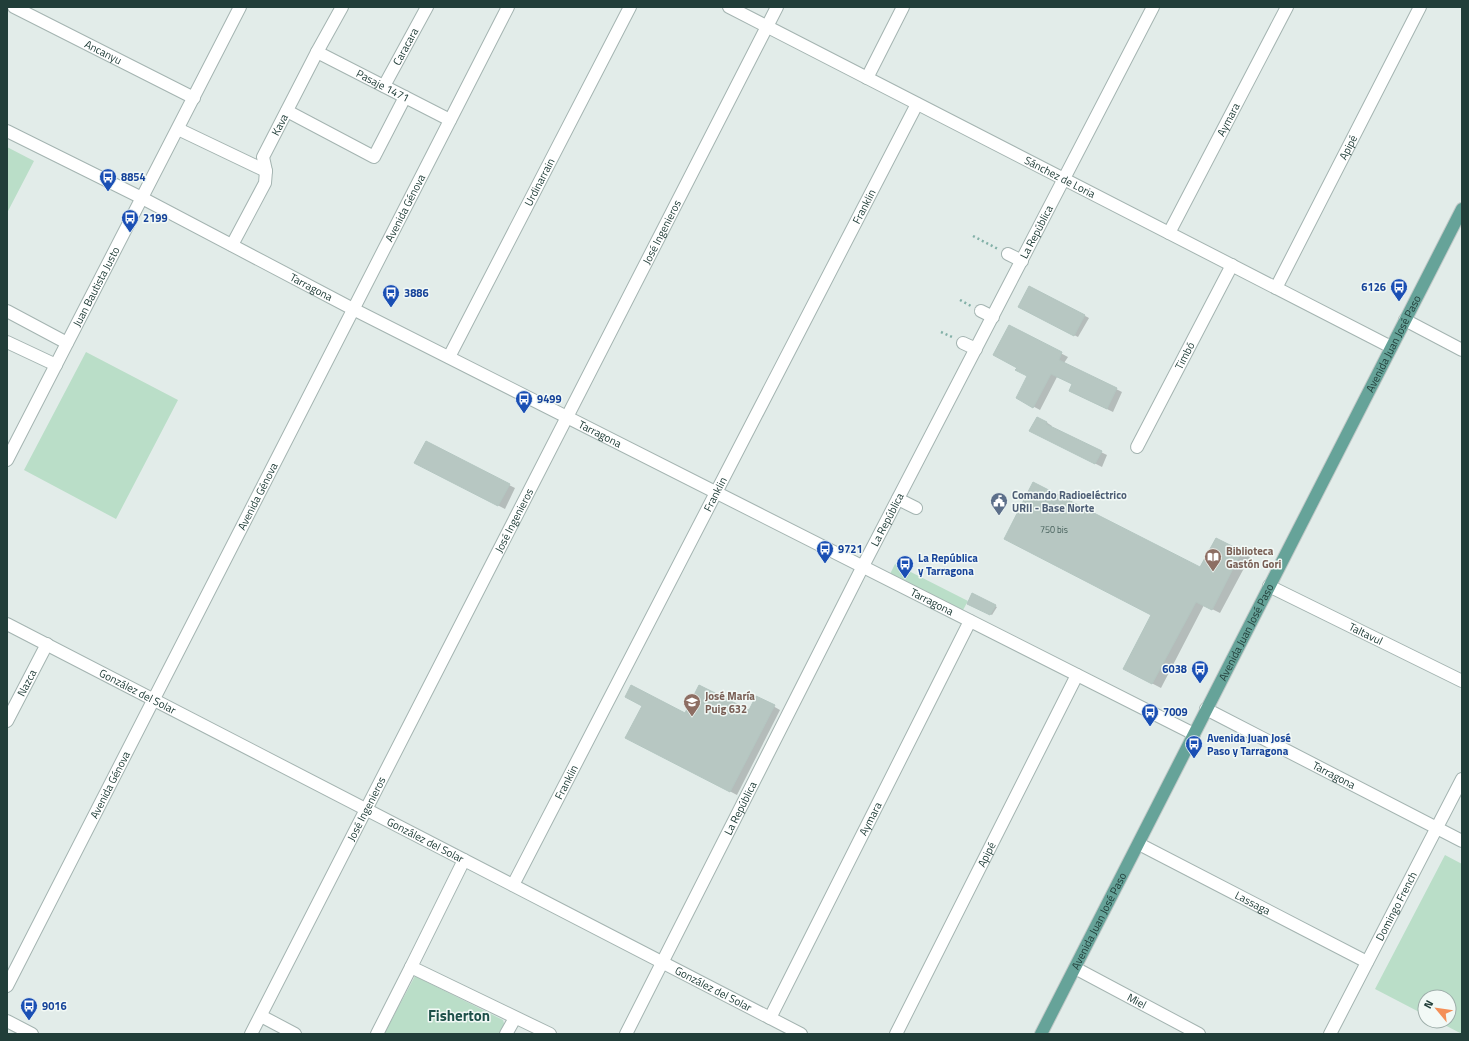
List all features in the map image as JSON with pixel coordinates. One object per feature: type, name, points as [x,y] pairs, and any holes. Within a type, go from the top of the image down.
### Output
[{"type":"main road","name":"Avenida Juan José Paso","points":[[1041,1034],[1462,209]]},
{"type":"street","name":"Ancanyu","points":[[14,7],[194,98]]},
{"type":"street","name":"Juan Bautista Justo","points":[[7,460],[240,7]]},
{"type":"street","name":"Kava","points":[[232,245],[265,183],[266,171],[263,157],[342,7]]},
{"type":"street","name":"Caracara","points":[[384,86],[427,7]]},
{"type":"street","name":"Avenida Génova","points":[[7,986],[508,7]]},
{"type":"street","name":"Urdinarrain","points":[[449,357],[630,7]]},
{"type":"street","name":"Sánchez de Loria","points":[[729,7],[1391,347]]},
{"type":"street","name":"José Ingenieros","points":[[251,1034],[777,7]]},
{"type":"street","points":[[867,78],[903,7]]},
{"type":"street","name":"La República","points":[[626,1034],[863,566],[1153,7]]},
{"type":"street","name":"Aymara","points":[[1169,233],[1287,7]]},
{"type":"street","name":"Apipé","points":[[1276,288],[1420,7]]},
{"type":"street","name":"Pasaje 1471","points":[[317,52],[450,120]]},
{"type":"street","points":[[287,111],[374,157],[405,97]]},
{"type":"street","name":"Franklin","points":[[513,885],[917,104]]},
{"type":"street","points":[[178,130],[266,171]]},
{"type":"street","name":"Tarragona","points":[[7,131],[142,198],[353,309],[1194,734]]},
{"type":"street","points":[[1008,254],[1022,261]]},
{"type":"street","name":"Timbó","points":[[1137,447],[1232,265]]},
{"type":"street","points":[[981,311],[992,317]]},
{"type":"street","points":[[7,312],[67,343]]},
{"type":"street","points":[[1405,320],[1462,350]]},
{"type":"street","points":[[7,342],[56,365]]},
{"type":"street","points":[[964,343],[976,349]]},
{"type":"street","points":[[898,499],[916,508]]},
{"type":"street","name":"Taltavul","points":[[1269,586],[1462,681]]},
{"type":"street","name":"Aymara","points":[[770,1018],[970,621]]},
{"type":"street","name":"González del Solar","points":[[7,624],[801,1034]]},
{"type":"street","name":"Nazca","points":[[7,721],[46,644]]},
{"type":"street","name":"Apipé","points":[[896,1034],[1077,675]]},
{"type":"street","name":"Tarragona","points":[[1206,709],[1462,841]]},
{"type":"street","name":"Domingo French","points":[[1330,1034],[1462,779]]},
{"type":"street","name":"Lassaga","points":[[1139,844],[1367,962]]},
{"type":"street","points":[[377,1034],[464,860]]},
{"type":"street","points":[[411,967],[550,1034]]},
{"type":"street","name":"Miel","points":[[1075,968],[1199,1034]]},
{"type":"street","points":[[261,1016],[295,1034]]},
{"type":"street","points":[[506,1034],[515,1018]]},
{"type":"street","points":[[7,1021],[32,1034]]},
{"type":"path","points":[[973,236],[1008,254]]},
{"type":"green space","points":[[7,147],[34,161],[7,213]]},
{"type":"green space","points":[[86,352],[178,400],[116,519],[24,470]]},
{"type":"green space","points":[[895,564],[968,601],[963,610],[890,574]]},
{"type":"green space","points":[[1445,855],[1462,864],[1462,1034],[1452,1029],[1457,1029],[1457,989],[1417,989],[1417,1011],[1375,989]]},
{"type":"green space","points":[[415,976],[503,1020],[505,1027],[502,1034],[384,1034]]},
{"type":"building","points":[[1029,286],[1085,315],[1074,336],[1018,307]]},
{"type":"building","points":[[1009,325],[1062,352],[1059,360],[1117,388],[1107,409],[1069,391],[1072,384],[1051,374],[1033,408],[1016,398],[1027,376],[1015,370],[1017,368],[993,355]]},
{"type":"building","points":[[1037,417],[1047,422],[1046,424],[1102,451],[1095,464],[1029,431]]},
{"type":"building","points":[[426,441],[510,484],[498,506],[414,463]]},
{"type":"building","points":[[1033,482],[1200,567],[1216,538],[1242,551],[1212,610],[1196,602],[1152,684],[1123,669],[1151,615],[1004,539]]},
{"type":"building","points":[[972,593],[996,605],[990,615],[967,604]]},
{"type":"building","name":"José María Puig 632","points":[[631,685],[685,713],[699,685],[749,710],[756,696],[775,705],[730,792],[625,738],[642,706],[625,697]]},
{"type":"place","name":"8854","points":[[108,192]]},
{"type":"place","name":"2199","points":[[130,233]]},
{"type":"place","name":"6126","points":[[1399,302]]},
{"type":"place","name":"3886","points":[[391,308]]},
{"type":"place","name":"9499","points":[[524,414]]},
{"type":"place","name":"Comando Radioeléctrico URII - Base Norte","points":[[999,516]]},
{"type":"place","name":"9721","points":[[825,564]]},
{"type":"place","name":"Biblioteca Gastón Gori","points":[[1213,572]]},
{"type":"place","name":"La República y Tarragona","points":[[905,579]]},
{"type":"place","name":"6038","points":[[1200,684]]},
{"type":"place","name":"José María Puig 632","points":[[692,717]]},
{"type":"place","name":"7009","points":[[1150,727]]},
{"type":"place","name":"Avenida Juan José Paso y Tarragona","points":[[1194,759]]},
{"type":"place","name":"9016","points":[[29,1021]]},
{"type":"district","name":"Fisherton","points":[[459,1016]]}]
